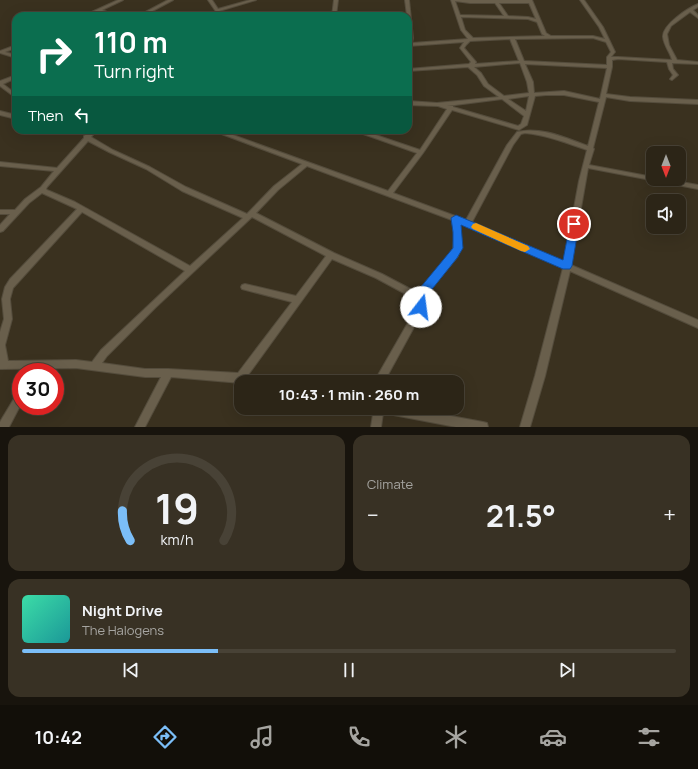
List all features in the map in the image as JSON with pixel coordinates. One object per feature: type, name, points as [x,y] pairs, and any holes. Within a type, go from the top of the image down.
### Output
[{"type":"street","points":[[113,0],[120,1]]},
{"type":"street","points":[[148,12],[171,0]]},
{"type":"street","points":[[210,0],[218,10],[254,0]]},
{"type":"street","points":[[334,12],[336,0]]},
{"type":"street","points":[[407,0],[409,12]]},
{"type":"street","points":[[470,40],[463,30],[454,0],[470,2],[530,1],[539,21],[543,36]]},
{"type":"street","points":[[525,427],[540,376],[567,266],[582,181],[587,166],[610,67],[612,50],[601,27],[582,0]]},
{"type":"street","points":[[94,12],[120,1]]},
{"type":"street","points":[[496,2],[507,18]]},
{"type":"street","points":[[675,62],[675,58],[668,46],[665,35],[666,31],[673,23],[698,5]]},
{"type":"street","points":[[99,10],[104,12]]},
{"type":"street","points":[[690,10],[698,17]]},
{"type":"street","points":[[458,16],[532,18],[539,21]]},
{"type":"street","points":[[412,45],[543,36],[551,38],[593,37],[608,41]]},
{"type":"street","points":[[412,38],[424,44]]},
{"type":"street","points":[[412,103],[437,105],[519,128],[524,125],[532,93],[528,77],[520,62],[512,38]]},
{"type":"street","points":[[470,40],[464,44],[462,48],[474,62],[470,66]]},
{"type":"street","points":[[1,52],[12,48]]},
{"type":"street","points":[[1,52],[12,56]]},
{"type":"street","points":[[610,57],[698,63]]},
{"type":"street","points":[[412,70],[520,62],[610,67]]},
{"type":"street","points":[[669,62],[671,69],[676,75],[672,79]]},
{"type":"street","points":[[470,66],[479,74],[486,85],[527,115]]},
{"type":"street","points":[[12,78],[0,83],[12,93]]},
{"type":"street","points":[[437,105],[532,93],[564,93],[602,98],[698,102]]},
{"type":"street","points":[[389,194],[421,152],[455,102]]},
{"type":"street","points":[[0,113],[12,116]]},
{"type":"street","points":[[468,223],[510,145],[519,133],[528,131],[536,132],[591,149]]},
{"type":"street","points":[[0,229],[27,201],[43,189],[89,134]]},
{"type":"street","points":[[91,134],[110,151],[148,168],[184,189],[249,215],[331,255],[379,276],[419,298],[421,307],[383,375]]},
{"type":"street","points":[[234,134],[306,164],[456,218],[698,324]]},
{"type":"street","points":[[367,134],[421,152]]},
{"type":"street","points":[[0,164],[60,170]]},
{"type":"street","points":[[95,366],[104,353],[190,270],[276,188],[306,164]]},
{"type":"street","points":[[587,166],[646,178]]},
{"type":"street","points":[[686,185],[698,187]]},
{"type":"street","points":[[43,189],[190,270]]},
{"type":"street","points":[[2,366],[1,345],[8,319],[6,299],[9,287],[81,209]]},
{"type":"street","points":[[0,212],[16,212]]},
{"type":"street","points":[[419,298],[454,256],[458,248],[456,218]]},
{"type":"street","points":[[242,375],[331,255]]},
{"type":"street","points":[[245,287],[298,300]]},
{"type":"street","points":[[64,365],[76,364],[145,373],[234,378]]},
{"type":"street","points":[[140,427],[168,373]]},
{"type":"street","points":[[4,427],[12,412]]},
{"type":"street","points":[[376,427],[378,415]]},
{"type":"street","points":[[419,415],[483,427]]},
{"type":"slow traffic","points":[[476,227],[525,249]]},
{"type":"route","points":[[421,307],[419,298],[454,256],[458,248],[456,218],[522,248],[567,266],[574,224]]}]
